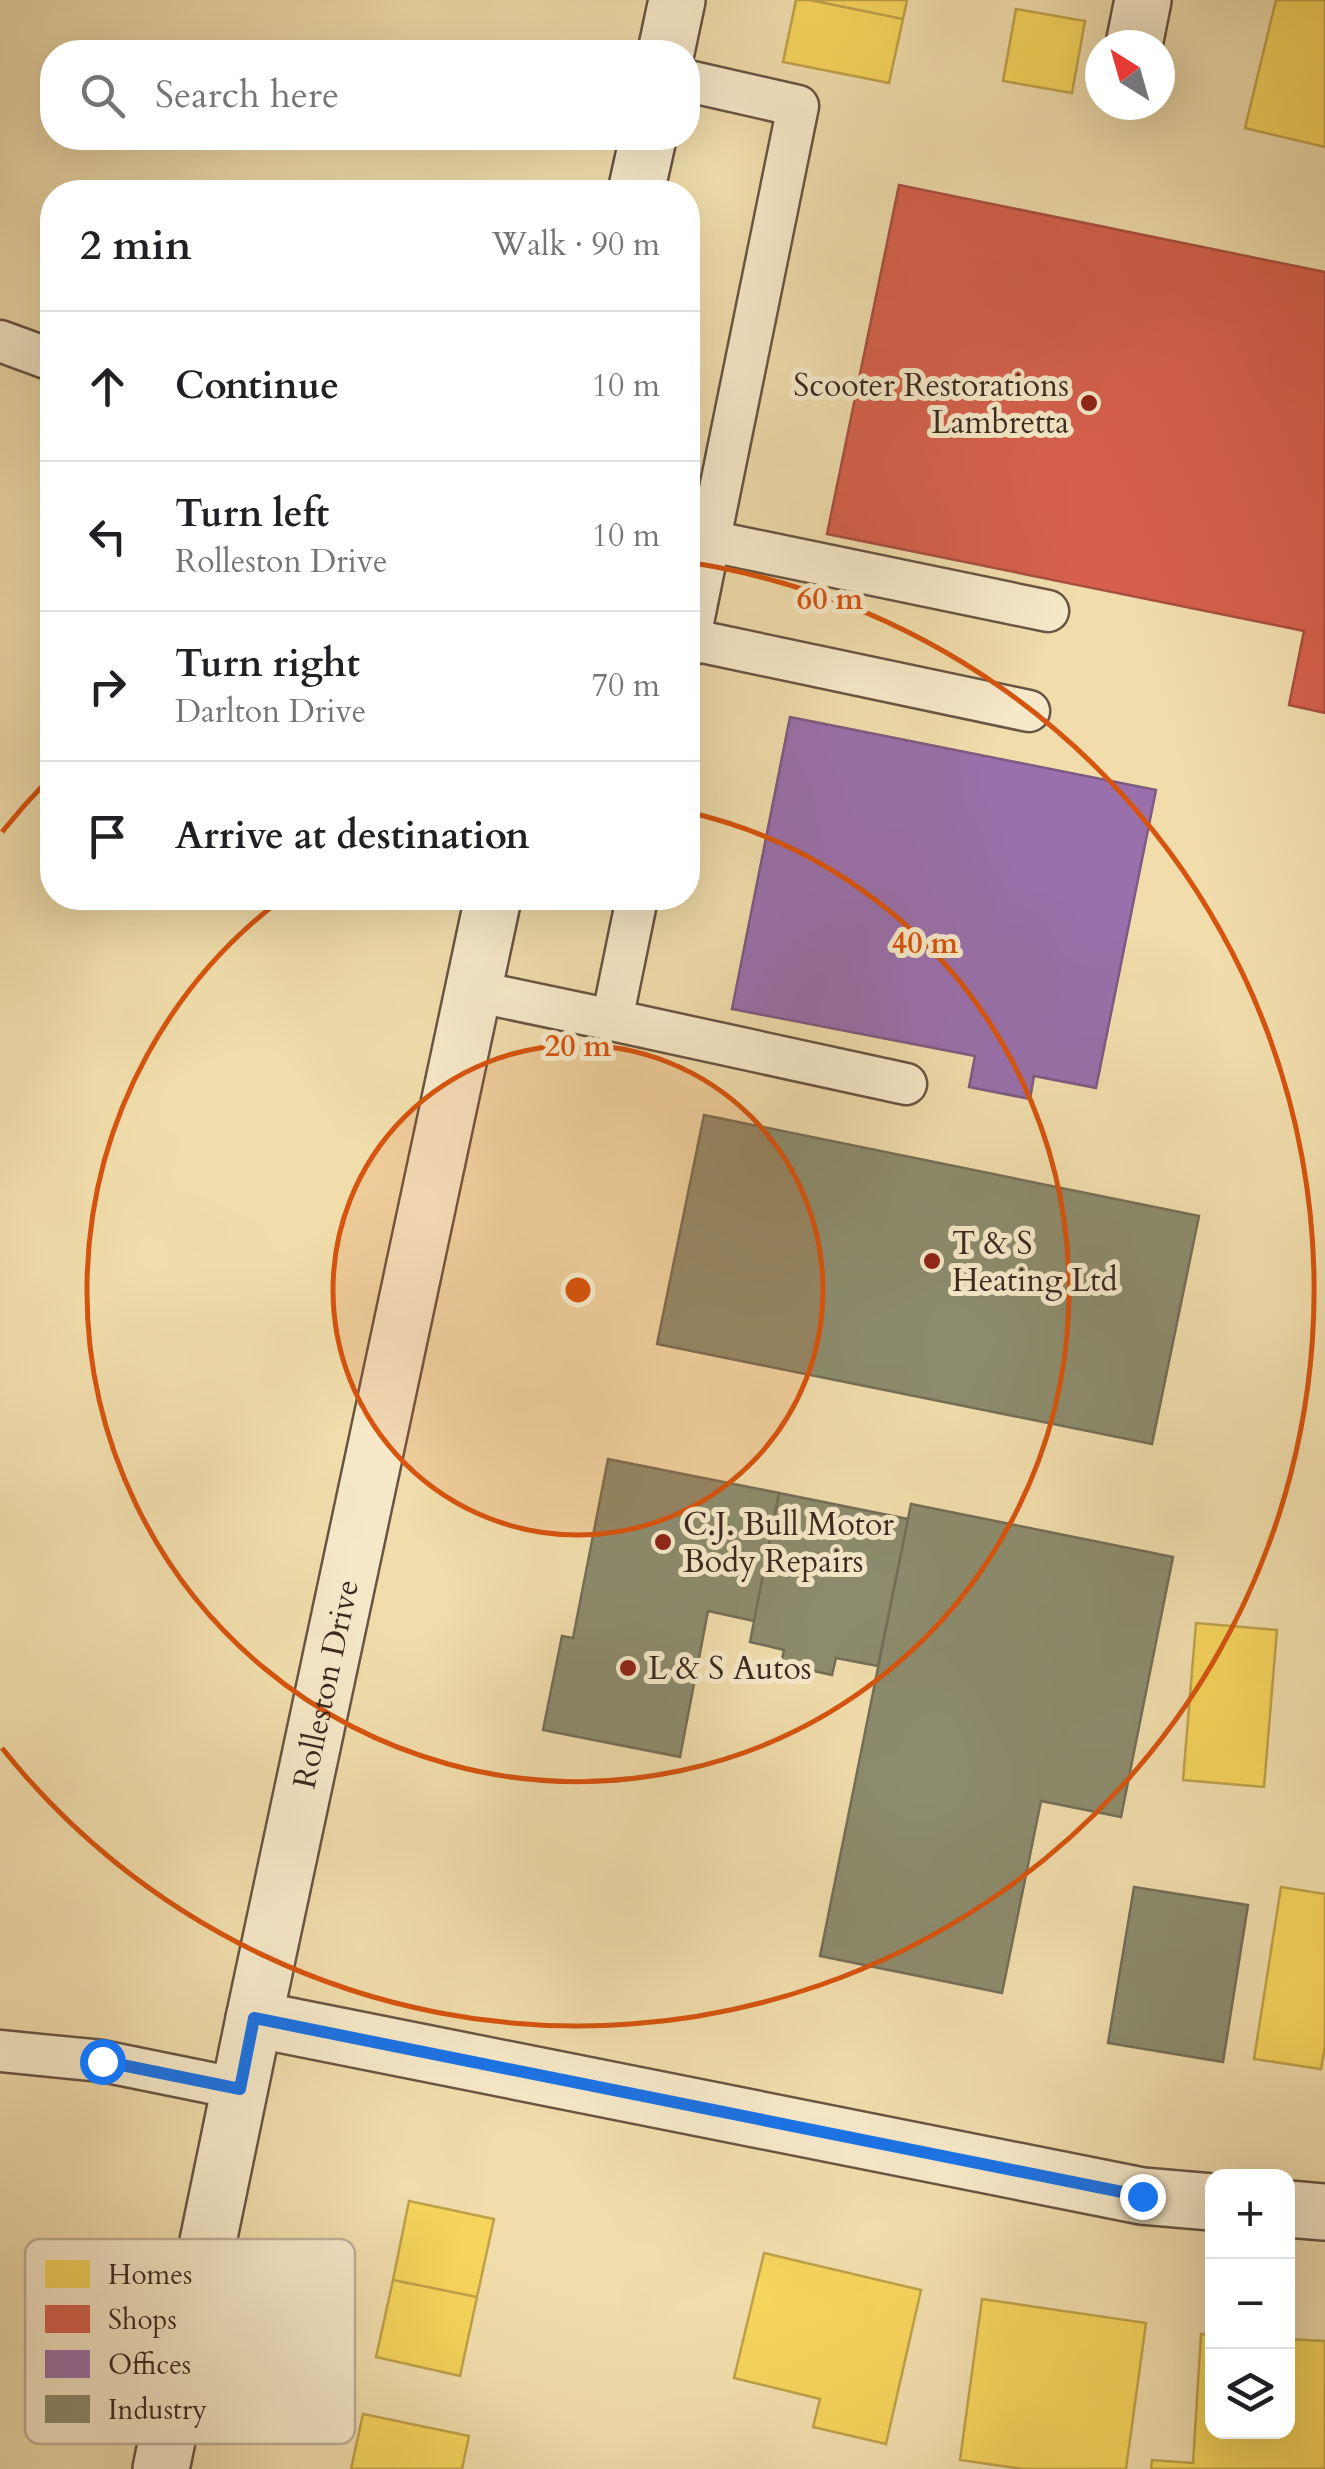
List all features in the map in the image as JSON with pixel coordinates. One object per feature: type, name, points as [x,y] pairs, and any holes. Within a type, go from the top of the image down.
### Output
[{"type":"street","points":[[669,40],[677,0]]},
{"type":"street","points":[[1137,30],[1143,0]]},
{"type":"street","points":[[639,180],[645,150]]},
{"type":"street","name":"Rolleston Drive","points":[[209,2239],[490,910]]},
{"type":"street","points":[[254,2018],[1142,2196],[1205,2201]]},
{"type":"street","points":[[1295,2210],[1325,2212]]},
{"type":"street","name":"Rolleston Drive","points":[[161,2469],[166,2444]]},
{"type":"lane","points":[[700,85],[798,106],[700,587]]},
{"type":"lane","points":[[0,342],[40,356]]},
{"type":"lane","points":[[710,541],[1048,611]]},
{"type":"lane","points":[[700,644],[1029,711]]},
{"type":"lane","points":[[612,1020],[635,910]]},
{"type":"lane","points":[[474,991],[906,1084]]},
{"type":"lane","points":[[0,2052],[102,2061],[240,2089]]},
{"type":"building: Homes","points":[[796,0],[903,19],[889,83],[783,62]]},
{"type":"building: Homes","points":[[810,0],[907,0],[903,19]]},
{"type":"building: Homes","points":[[1276,0],[1325,0],[1325,147],[1245,128]]},
{"type":"building: Homes","points":[[1016,9],[1085,21],[1072,93],[1003,81]]},
{"type":"building: Homes","points":[[1196,1623],[1277,1630],[1264,1787],[1183,1780]]},
{"type":"building: Homes","points":[[1281,1887],[1325,1894],[1325,2046],[1321,2069],[1254,2059]]},
{"type":"building: Homes","points":[[409,2201],[494,2219],[477,2297],[393,2280]]},
{"type":"building: Homes","points":[[764,2253],[921,2290],[886,2444],[813,2427],[820,2399],[734,2378]]},
{"type":"building: Homes","points":[[393,2280],[477,2297],[460,2376],[376,2357]]},
{"type":"building: Homes","points":[[982,2299],[1146,2323],[1126,2469],[1023,2469],[960,2460]]},
{"type":"building: Homes","points":[[1201,2334],[1205,2334],[1205,2439],[1295,2439],[1295,2339],[1325,2341],[1325,2469],[1151,2469],[1152,2460],[1193,2463]]},
{"type":"building: Homes","points":[[363,2414],[469,2436],[462,2469],[351,2469]]},
{"type":"building: Shops","name":"Scooter Restorations Lambretta","points":[[899,185],[1325,272],[1325,713],[1289,705],[1304,631],[827,534]]},
{"type":"building: Offices","points":[[790,717],[1156,790],[1096,1088],[1034,1076],[1030,1099],[969,1087],[975,1056],[732,1009]]},
{"type":"building: Industry","name":"T & S Heating Ltd","points":[[704,1115],[1199,1216],[1152,1444],[657,1344]]},
{"type":"building: Industry","points":[[608,1459],[779,1493],[754,1621],[708,1611],[680,1757],[543,1730],[562,1636],[573,1638]]},
{"type":"building: Industry","points":[[779,1493],[908,1519],[878,1666],[836,1658],[832,1675],[781,1664],[784,1650],[750,1642]]},
{"type":"building: Industry","points":[[911,1504],[1173,1557],[1121,1817],[1041,1801],[1002,1993],[820,1956]]},
{"type":"building: Industry","points":[[1134,1887],[1248,1905],[1223,2062],[1108,2043]]},
{"type":"place","name":"Scooter Restorations Lambretta","points":[[1089,403]]},
{"type":"place","name":"T & S Heating Ltd","points":[[932,1261]]},
{"type":"place","name":"C.J. Bull Motor Body Repairs","points":[[663,1542]]},
{"type":"place","name":"L & S Autos","points":[[628,1668]]},
{"type":"route","points":[[102,2061],[240,2089],[254,2018],[1142,2196]]}]
